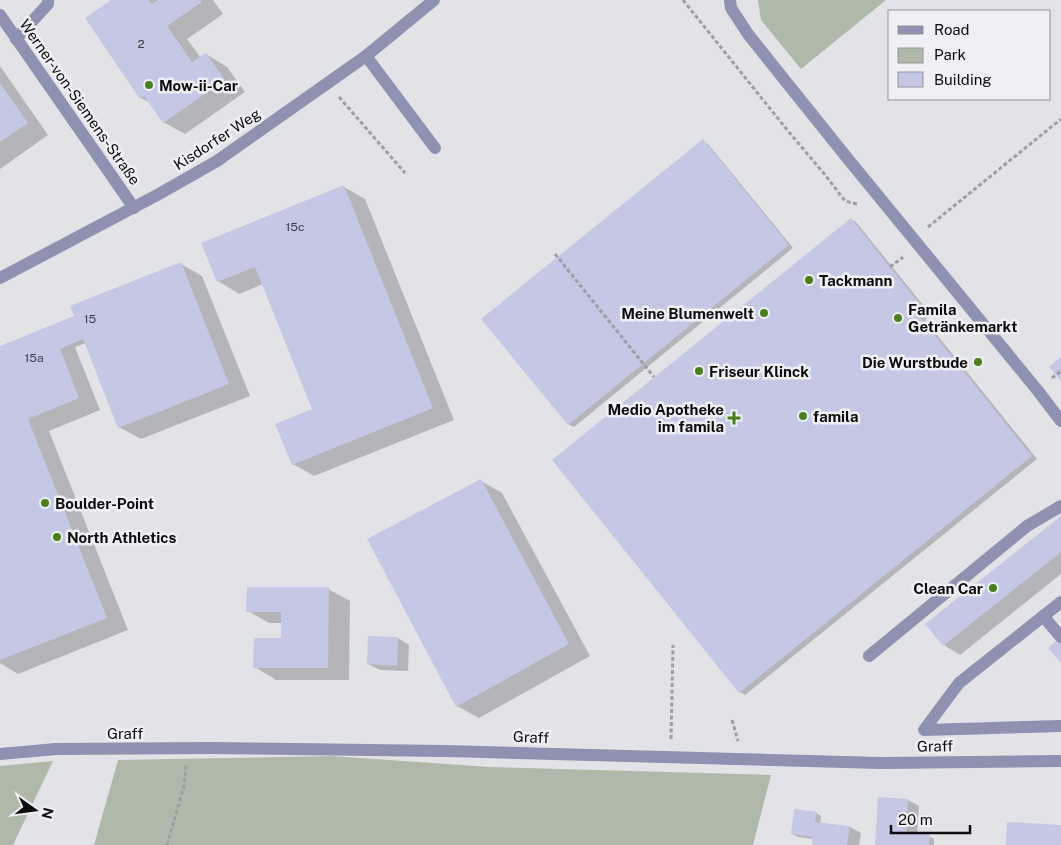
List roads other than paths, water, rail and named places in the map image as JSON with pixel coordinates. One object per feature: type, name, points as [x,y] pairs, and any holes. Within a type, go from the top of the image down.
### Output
[{"type":"street","points":[[16,39],[48,4],[48,0]]},
{"type":"street","name":"Kisdorfer Weg","points":[[0,278],[134,208],[216,161],[366,56],[434,0]]},
{"type":"street","points":[[730,0],[731,8],[748,34],[1061,420]]},
{"type":"street","name":"Werner-von-Siemens-Straße","points":[[0,15],[134,208]]},
{"type":"street","points":[[366,56],[435,148]]},
{"type":"street","points":[[869,656],[1027,526],[1061,506]]},
{"type":"street","points":[[1061,602],[959,683],[924,730],[1061,726]]},
{"type":"street","points":[[1043,616],[1061,638]]},
{"type":"street","name":"Graff","points":[[0,754],[56,749],[209,748],[445,751],[881,763],[1061,760]]},
{"type":"place","name":"Mow-ii-Car","points":[[149,85]]},
{"type":"place","name":"Tackmann","points":[[809,280]]},
{"type":"place","name":"Meine Blumenwelt","points":[[764,313]]},
{"type":"place","name":"Famila Getränkemarkt","points":[[898,318]]},
{"type":"place","name":"Die Wurstbude","points":[[978,362]]},
{"type":"place","name":"Friseur Klinck","points":[[699,371]]},
{"type":"place","name":"famila","points":[[803,416]]},
{"type":"place","name":"Medio Apotheke im famila","points":[[734,418]]},
{"type":"place","name":"Boulder-Point","points":[[45,503]]},
{"type":"place","name":"North Athletics","points":[[57,537]]},
{"type":"place","name":"Clean Car","points":[[993,588]]}]
